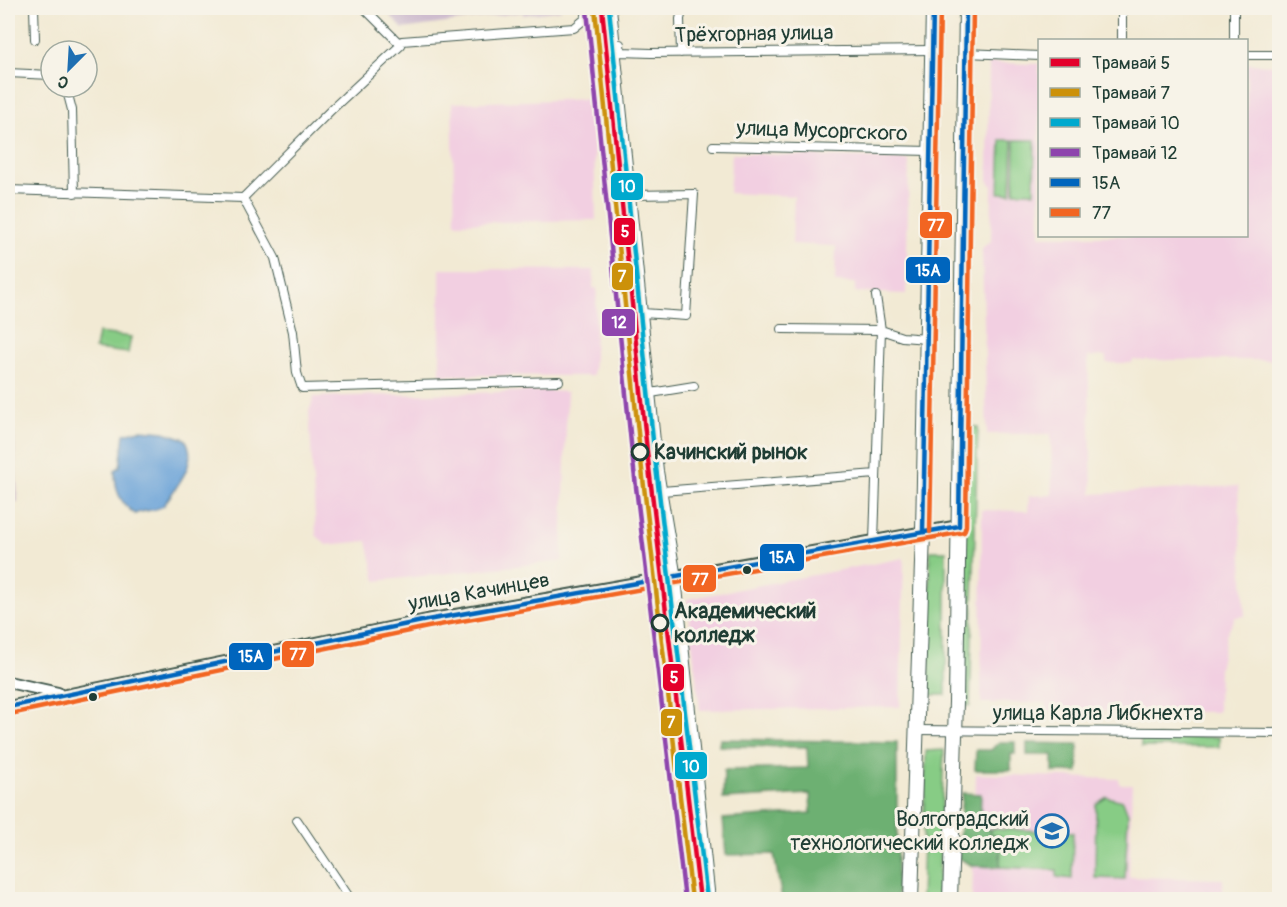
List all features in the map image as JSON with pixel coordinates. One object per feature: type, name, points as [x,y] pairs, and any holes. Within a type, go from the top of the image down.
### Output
[{"type":"highway","points":[[912,900],[923,532],[933,8]]},
{"type":"highway","points":[[950,900],[959,526],[966,8]]},
{"type":"main road","name":"улица Качинцев","points":[[8,682],[67,695],[427,620],[677,578],[959,526]]},
{"type":"main road","points":[[8,707],[67,695]]},
{"type":"street","points":[[34,8],[35,39]]},
{"type":"street","points":[[364,8],[400,45]]},
{"type":"street","points":[[8,190],[243,198],[402,41],[574,28],[585,19],[588,8]]},
{"type":"street","points":[[614,8],[651,393],[662,491],[677,578],[711,900]]},
{"type":"street","name":"Трёхгорная улица","points":[[614,8],[621,52],[932,50]]},
{"type":"street","points":[[681,53],[680,19],[683,8]]},
{"type":"street","points":[[1122,8],[1122,39]]},
{"type":"street","points":[[1234,8],[1234,39]]},
{"type":"street","points":[[966,53],[1038,56]]},
{"type":"street","points":[[1248,55],[1280,56]]},
{"type":"street","points":[[8,73],[39,74]]},
{"type":"street","points":[[69,99],[72,110],[74,193]]},
{"type":"street","name":"улица Мусоргского","points":[[713,146],[930,151]]},
{"type":"street","points":[[632,195],[694,194],[686,316],[643,314]]},
{"type":"street","points":[[243,198],[275,258],[293,332],[297,373],[302,388],[558,381]]},
{"type":"street","points":[[874,540],[881,330],[876,296]]},
{"type":"street","points":[[782,329],[881,330],[902,337],[927,339]]},
{"type":"street","points":[[651,393],[694,386]]},
{"type":"street","points":[[662,491],[876,474]]},
{"type":"street","name":"улица Карла Либкнехта","points":[[916,730],[1280,733]]},
{"type":"street","points":[[297,819],[351,900]]},
{"type":"shaded area","points":[[383,8],[561,8],[561,10],[523,15],[523,12],[403,29]]},
{"type":"shaded area","points":[[989,63],[1038,64],[1038,237],[1248,237],[1248,64],[1279,65],[1279,360],[1133,360],[1132,363],[1106,363],[1106,356],[1088,357],[1092,494],[1238,486],[1245,616],[1236,617],[1227,632],[1219,669],[1218,712],[1047,711],[1046,703],[981,703],[982,510],[1028,511],[1029,496],[1052,495],[1051,434],[987,434],[982,248],[991,241],[992,186],[988,180]]},
{"type":"shaded area","points":[[593,99],[596,220],[455,223],[452,103]]},
{"type":"shaded area","points":[[732,153],[909,160],[906,294],[855,292],[855,283],[835,282],[836,246],[792,244],[794,196],[729,193]]},
{"type":"shaded area","points":[[440,269],[594,270],[593,288],[597,288],[593,376],[440,375]]},
{"type":"shaded area","points":[[8,328],[18,502],[8,502]]},
{"type":"shaded area","points":[[567,392],[562,561],[376,581],[367,541],[326,545],[316,535],[309,411],[314,397]]},
{"type":"shaded area","points":[[904,558],[900,707],[700,710],[687,599]]},
{"type":"shaded area","name":"Волгоградский технологический колледж","points":[[976,774],[1119,779],[1119,784],[1132,784],[1129,877],[1223,879],[1223,899],[972,900]]},
{"type":"green space","points":[[1001,140],[1013,140],[1011,193],[999,193]]},
{"type":"green space","points":[[1015,140],[1035,140],[1034,192],[1014,192]]},
{"type":"green space","points":[[98,333],[131,337],[128,353],[95,349]]},
{"type":"green space","points":[[967,427],[978,427],[970,706],[962,706]]},
{"type":"green space","points":[[930,551],[946,551],[946,695],[929,695]]},
{"type":"green space","points":[[1141,737],[1219,737],[1219,747],[1141,747]]},
{"type":"green space","points":[[720,739],[897,742],[897,899],[782,899],[774,854],[726,855],[723,819],[811,813],[810,794],[723,799],[724,770],[808,768],[807,747],[719,746]]},
{"type":"green space","points":[[999,742],[1015,742],[1015,754],[1011,754],[1011,770],[975,770],[976,750],[991,750]]},
{"type":"green space","points":[[1027,743],[1078,744],[1078,772],[1053,772],[1053,755],[1027,755]]},
{"type":"green space","points":[[944,750],[938,899],[921,899],[926,751]]},
{"type":"green space","points":[[962,793],[981,794],[980,827],[990,829],[990,835],[1001,836],[1000,867],[973,866],[958,858]]},
{"type":"green space","points":[[1107,797],[1123,801],[1128,814],[1125,879],[1095,878],[1096,804]]},
{"type":"green space","points":[[990,829],[1073,832],[1072,879],[1057,877],[1057,870],[1000,867],[1001,836],[989,835]]},
{"type":"water","points":[[140,430],[164,432],[185,439],[190,456],[180,483],[163,506],[135,514],[125,505],[119,495],[115,470],[120,467],[124,434]]},
{"type":"tram line","name":"5","points":[[602,8],[647,451],[700,900]]},
{"type":"tram line","name":"10","points":[[609,8],[654,450],[707,899]]},
{"type":"tram line","name":"7","points":[[595,9],[640,452],[692,900]]},
{"type":"tram line","name":"12","points":[[587,10],[632,453],[685,900]]},
{"type":"transit line","name":"15А","points":[[923,532],[933,8]]},
{"type":"transit line","name":"77","points":[[930,532],[940,8]]},
{"type":"transit line","name":"15А","points":[[8,707],[427,620],[959,526],[966,8]]},
{"type":"transit line","name":"77","points":[[10,714],[428,627],[964,532],[966,526],[973,8]]},
{"type":"place","name":"Качинский рынок","points":[[640,452]]},
{"type":"place","name":"Академический колледж","points":[[660,623]]},
{"type":"place","name":"Волгоградский технологический колледж","points":[[1052,831]]}]
